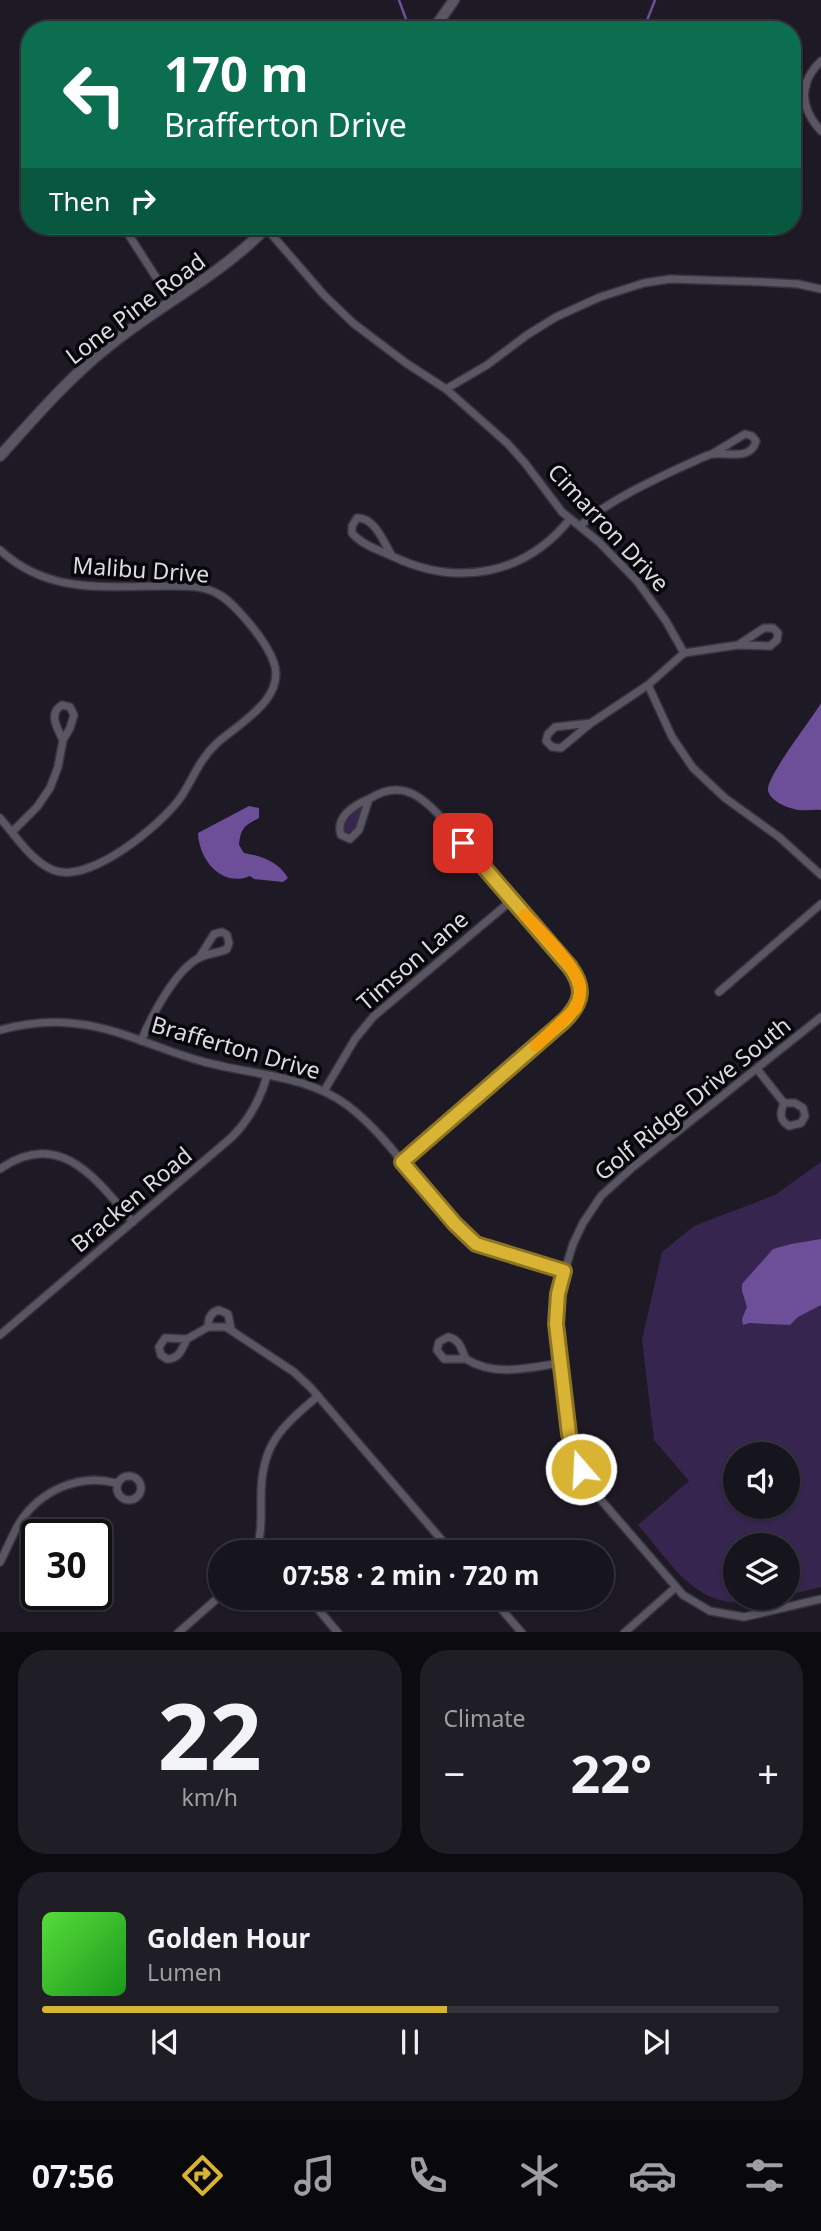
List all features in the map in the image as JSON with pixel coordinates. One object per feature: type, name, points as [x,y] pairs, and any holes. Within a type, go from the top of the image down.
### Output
[{"type":"street","points":[[439,21],[454,0]]},
{"type":"street","points":[[821,61],[813,69],[806,86],[805,106],[821,131]]},
{"type":"street","points":[[801,86],[806,86]]},
{"type":"street","points":[[801,106],[805,106]]},
{"type":"street","points":[[128,235],[172,302]]},
{"type":"street","name":"Lone Pine Road","points":[[0,456],[90,361],[124,334],[229,262],[258,235]]},
{"type":"street","name":"Cimarron Drive","points":[[274,235],[324,295],[353,323],[446,389],[517,453],[556,505],[637,580],[666,621],[684,653]]},
{"type":"street","points":[[446,389],[487,365],[556,317],[600,297],[644,283],[670,279],[763,282],[798,284],[821,289]]},
{"type":"street","points":[[580,526],[632,493],[712,454],[745,434],[752,436],[756,442],[753,449],[746,453],[712,454]]},
{"type":"street","points":[[392,556],[369,521],[362,517],[354,522],[351,529],[355,537],[392,556],[419,568],[459,573],[495,569],[522,559],[552,540],[570,519]]},
{"type":"street","name":"Malibu Drive","points":[[0,550],[33,573],[71,585],[188,587],[218,593],[257,633],[268,649],[276,670],[274,688],[265,701],[205,755],[170,811],[122,850],[84,869],[59,872],[42,864],[0,818]]},
{"type":"street","points":[[591,723],[555,727],[548,734],[547,741],[552,747],[561,748],[591,723],[648,685],[684,653],[738,645],[770,646],[777,640],[778,633],[773,628],[764,628],[738,645]]},
{"type":"street","points":[[648,685],[672,737],[693,768],[725,798],[779,837],[821,875]]},
{"type":"street","points":[[12,832],[37,807],[50,788],[58,767],[62,740]]},
{"type":"street","points":[[369,799],[357,834],[350,839],[344,838],[339,831],[341,819],[354,807],[369,799],[381,793],[398,789],[415,794],[438,814],[512,900],[575,974],[580,986],[579,1001],[564,1021],[402,1162]]},
{"type":"street","name":"Timson Lane","points":[[324,1091],[355,1039],[378,1011],[512,900]]},
{"type":"street","points":[[719,992],[821,904]]},
{"type":"street","points":[[141,1041],[161,999],[199,958]]},
{"type":"street","name":"Golf Ridge Drive South","points":[[821,1017],[601,1196],[578,1231],[564,1271],[556,1310],[569,1434],[587,1482],[676,1587],[703,1608],[736,1616],[758,1615],[821,1599]]},
{"type":"street","name":"Brafferton Drive","points":[[0,1030],[30,1024],[69,1023],[92,1026],[205,1062],[293,1080],[324,1091],[361,1116],[455,1224],[476,1244],[564,1271]]},
{"type":"street","points":[[757,1069],[784,1103]]},
{"type":"street","name":"Bracken Road","points":[[0,1335],[244,1125],[259,1101],[267,1076]]},
{"type":"street","points":[[0,1169],[28,1155],[66,1158],[96,1179],[133,1222]]},
{"type":"street","points":[[208,1327],[212,1313],[219,1310],[229,1314],[231,1329]]},
{"type":"street","points":[[187,1339],[208,1327],[231,1329],[294,1372],[318,1396],[442,1540]]},
{"type":"street","points":[[466,1359],[486,1368],[504,1370],[561,1363]]},
{"type":"street","points":[[259,1540],[262,1478],[267,1453],[282,1428],[318,1396]]},
{"type":"street","points":[[0,1562],[27,1512],[53,1492],[72,1482],[86,1479],[116,1483]]},
{"type":"street","points":[[625,1632],[676,1587]]},
{"type":"street","points":[[179,1632],[208,1607]]},
{"type":"street","points":[[319,1610],[337,1632]]},
{"type":"street","points":[[502,1610],[521,1632]]},
{"type":"shaded area","points":[[821,703],[821,810],[797,810],[775,801],[768,791],[769,784]]},
{"type":"shaded area","points":[[249,806],[259,808],[259,818],[244,828],[239,845],[244,853],[263,858],[280,868],[288,878],[283,882],[254,879],[250,876],[230,878],[214,869],[203,853],[198,833]]},
{"type":"shaded area","points":[[360,807],[362,811],[355,829],[347,833],[343,830],[344,822]]},
{"type":"shaded area","points":[[821,1162],[821,1587],[800,1592],[800,1533],[723,1533],[723,1600],[711,1597],[681,1576],[638,1525],[689,1481],[654,1440],[642,1340],[662,1252],[694,1226],[775,1195]]},
{"type":"shaded area","points":[[821,1239],[821,1305],[798,1317],[790,1325],[743,1325],[742,1319],[747,1307],[742,1284],[773,1249]]},
{"type":"waterway","points":[[399,0],[407,21]]},
{"type":"waterway","points":[[647,21],[655,0]]},
{"type":"slow traffic","points":[[525,915],[570,967],[580,986],[576,1008],[536,1046]]},
{"type":"route","points":[[463,843],[570,967],[580,986],[579,1001],[564,1021],[402,1162],[462,1232],[476,1244],[564,1271],[558,1294],[556,1324],[569,1434],[581,1469]]}]
